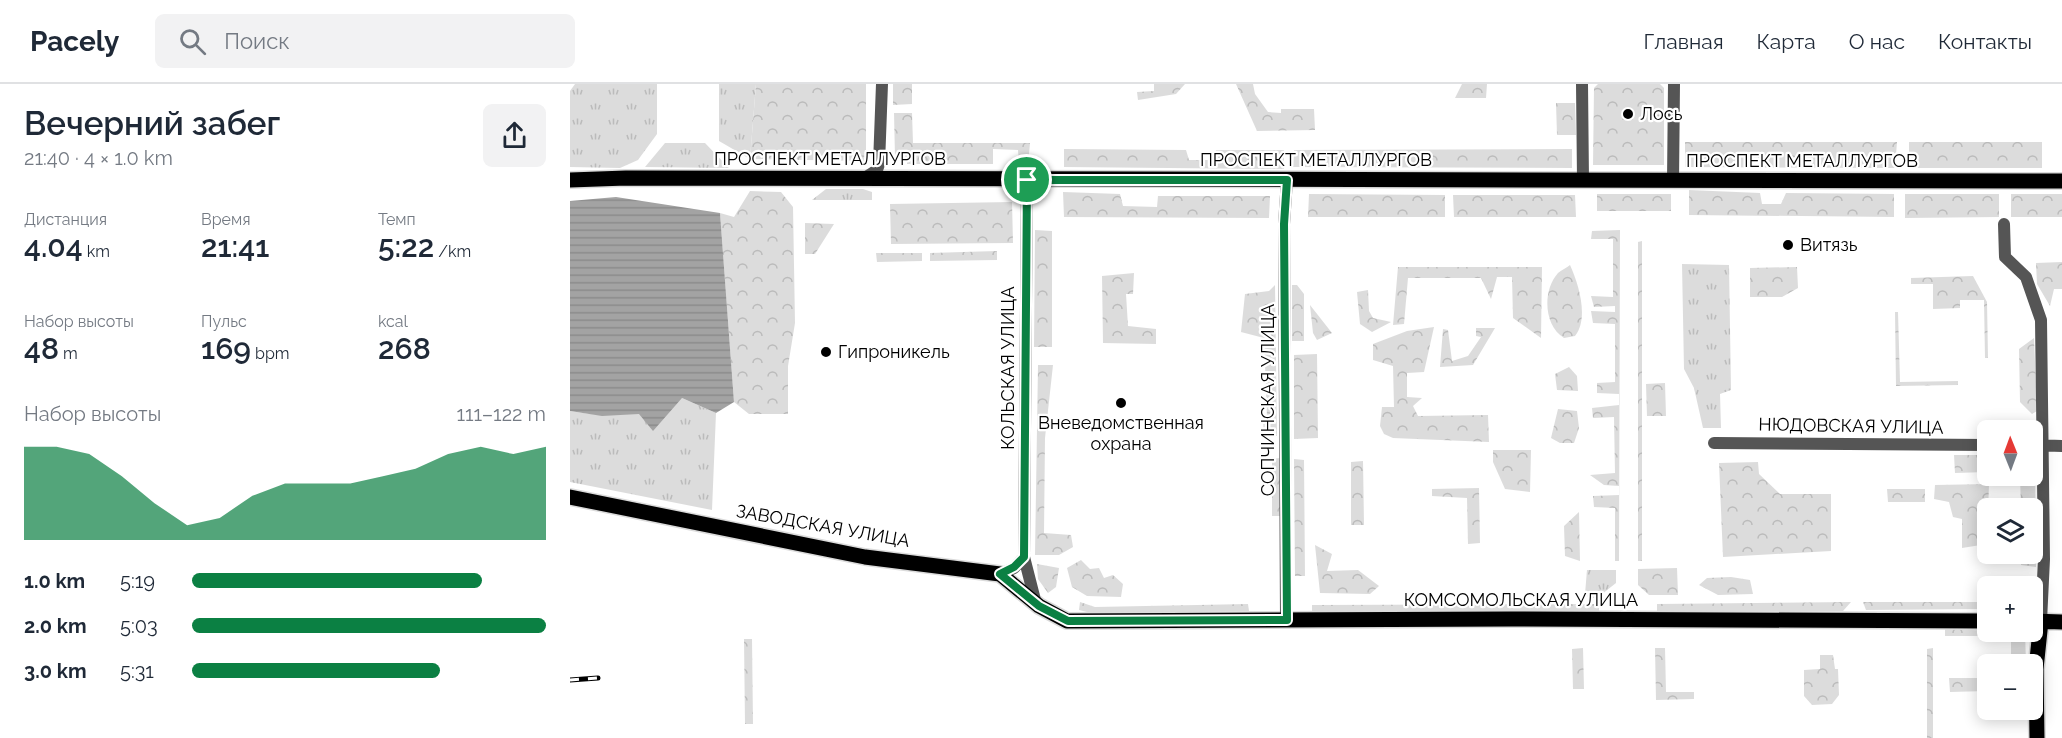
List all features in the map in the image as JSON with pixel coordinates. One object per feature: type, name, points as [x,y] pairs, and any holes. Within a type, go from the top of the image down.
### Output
[{"type":"main road","name":"ПРОСПЕКТ МЕТАЛЛУРГОВ","points":[[570,180],[626,177],[1027,180],[2062,181]]},
{"type":"main road","name":"ЗАВОДСКАЯ УЛИЦА","points":[[570,497],[865,557],[1000,574]]},
{"type":"main road","points":[[1000,574],[1036,604]]},
{"type":"main road","name":"КОМСОМОЛЬСКАЯ УЛИЦА","points":[[1036,604],[1056,617],[1080,622],[1977,621]]},
{"type":"main road","points":[[2043,621],[2062,622]]},
{"type":"main road","points":[[2037,642],[2037,738]]},
{"type":"street","points":[[864,179],[876,171],[879,164],[882,84]]},
{"type":"street","points":[[1673,84],[1673,181]]},
{"type":"street","points":[[1582,180],[1583,85]]},
{"type":"street","points":[[879,164],[882,171],[897,179]]},
{"type":"street","name":"КОЛЬСКАЯ УЛИЦА","points":[[1027,180],[1024,557],[1036,604]]},
{"type":"street","name":"СОПЧИНСКАЯ УЛИЦА","points":[[1287,180],[1284,224],[1287,620]]},
{"type":"street","points":[[2004,224],[2005,257],[2026,277],[2041,320],[2038,420]]},
{"type":"street","name":"НЮДОВСКАЯ УЛИЦА","points":[[1714,443],[1977,445]]},
{"type":"street","points":[[2043,445],[2062,446]]},
{"type":"street","points":[[2040,486],[2044,559],[2042,576]]},
{"type":"street","points":[[1000,574],[1014,567],[1024,557]]},
{"type":"green space","points":[[575,84],[657,84],[657,134],[638,160],[620,168],[570,167],[570,91]]},
{"type":"green space","points":[[719,84],[756,84],[750,159],[719,141]]},
{"type":"green space","points":[[756,84],[866,84],[866,161],[750,159]]},
{"type":"green space","points":[[893,84],[912,84],[912,104],[893,105]]},
{"type":"green space","points":[[1154,84],[1185,84],[1176,94],[1138,100],[1137,92],[1154,91]]},
{"type":"green space","points":[[1236,84],[1253,84],[1255,94],[1268,112],[1281,113],[1281,109],[1314,109],[1315,130],[1257,131]]},
{"type":"green space","points":[[1462,84],[1487,84],[1486,98],[1455,98]]},
{"type":"green space","points":[[1598,84],[1660,84],[1664,88],[1664,165],[1593,165],[1594,88]]},
{"type":"green space","points":[[1556,103],[1575,103],[1576,135],[1557,135]]},
{"type":"green space","points":[[894,113],[912,113],[913,143],[1030,143],[1028,165],[1019,166],[1018,150],[993,149],[993,164],[907,164],[907,159],[895,157]]},
{"type":"green space","points":[[1685,142],[1897,142],[1895,168],[1685,167]]},
{"type":"green space","points":[[1909,142],[2042,142],[2042,168],[1909,168]]},
{"type":"green space","points":[[665,143],[705,143],[729,168],[645,167]]},
{"type":"green space","points":[[1064,149],[1186,150],[1189,160],[1214,160],[1216,150],[1284,150],[1284,169],[1064,167]]},
{"type":"green space","points":[[1572,149],[1572,168],[1293,167],[1294,150]]},
{"type":"green space","points":[[826,189],[863,189],[872,192],[872,200],[812,200]]},
{"type":"green space","points":[[1689,190],[1760,193],[1762,204],[1781,204],[1786,193],[1894,194],[1894,217],[1689,215]]},
{"type":"green space","points":[[750,191],[781,192],[793,207],[795,323],[788,366],[788,414],[749,414],[734,402],[720,213],[734,217]]},
{"type":"green space","points":[[1063,192],[1120,194],[1123,206],[1157,207],[1158,196],[1270,196],[1269,218],[1064,217]]},
{"type":"green space","points":[[1309,194],[1445,195],[1445,217],[1308,217]]},
{"type":"green space","points":[[1597,194],[1671,194],[1671,211],[1597,211]]},
{"type":"green space","points":[[1905,194],[1999,194],[1999,217],[1905,218]]},
{"type":"green space","points":[[2011,194],[2062,194],[2062,217],[2011,217]]},
{"type":"green space","points":[[1453,195],[1575,195],[1576,217],[1454,217]]},
{"type":"green space","points":[[1012,202],[1013,243],[891,244],[890,204]]},
{"type":"green space","points":[[805,223],[834,224],[815,254],[805,254]]},
{"type":"green space","points":[[1035,230],[1052,231],[1052,347],[1034,347]]},
{"type":"green space","points":[[1620,230],[1619,561],[1615,561],[1615,508],[1594,507],[1593,496],[1619,495],[1619,486],[1604,485],[1590,475],[1615,473],[1614,417],[1593,418],[1592,408],[1619,405],[1619,394],[1597,393],[1597,383],[1615,382],[1615,324],[1593,323],[1591,311],[1615,312],[1615,306],[1594,307],[1591,296],[1613,297],[1613,239],[1591,239],[1592,231]]},
{"type":"green space","points":[[1642,241],[1642,561],[1638,561],[1638,242]]},
{"type":"green space","points":[[997,251],[997,260],[930,261],[930,253]]},
{"type":"green space","points":[[876,253],[922,253],[922,261],[877,262]]},
{"type":"green space","points":[[2062,262],[2062,289],[2054,289],[2050,306],[2037,284],[2036,263]]},
{"type":"green space","points":[[1682,264],[1729,265],[1731,390],[1720,394],[1721,428],[1703,428],[1694,388],[1684,369]]},
{"type":"green space","points":[[1570,265],[1577,282],[1582,311],[1579,329],[1575,336],[1564,338],[1552,325],[1548,298],[1553,280],[1558,273]]},
{"type":"green space","points":[[1398,267],[1542,267],[1541,338],[1513,318],[1512,277],[1497,277],[1491,299],[1481,278],[1408,278],[1404,324],[1393,325]]},
{"type":"green space","points":[[1797,267],[1798,288],[1782,297],[1750,297],[1750,268]]},
{"type":"green space","points":[[1134,273],[1133,294],[1126,294],[1128,326],[1156,329],[1156,344],[1103,343],[1102,276]]},
{"type":"green space","points":[[1973,276],[1987,302],[1988,358],[1985,358],[1984,300],[1960,300],[1960,308],[1933,309],[1933,284],[1911,284],[1911,278]]},
{"type":"green space","points":[[1275,285],[1277,436],[1264,436],[1263,419],[1267,417],[1264,338],[1241,332],[1245,294],[1269,291]]},
{"type":"green space","points":[[1292,285],[1297,285],[1304,294],[1304,341],[1292,341]]},
{"type":"green space","points":[[1368,290],[1369,311],[1373,318],[1391,322],[1372,332],[1360,324],[1357,292]]},
{"type":"green space","points":[[1310,305],[1332,333],[1317,340],[1313,333]]},
{"type":"green space","points":[[1895,312],[1898,312],[1900,382],[1958,381],[1958,385],[1896,386]]},
{"type":"green space","points":[[1434,327],[1424,372],[1407,373],[1407,397],[1422,398],[1413,406],[1418,416],[1488,415],[1489,442],[1393,438],[1384,434],[1380,426],[1382,407],[1394,407],[1393,366],[1373,360],[1373,344],[1407,331]]},
{"type":"green space","points":[[1476,328],[1495,328],[1473,365],[1440,367],[1443,329],[1448,330],[1452,361],[1468,356],[1481,337],[1476,336]]},
{"type":"green space","points":[[2034,338],[2037,411],[2032,414],[2020,402],[2019,349]]},
{"type":"green space","points":[[1317,354],[1318,438],[1294,439],[1294,355]]},
{"type":"green space","points":[[1038,365],[1053,365],[1045,438],[1044,533],[1071,535],[1073,547],[1059,555],[1035,555]]},
{"type":"green space","points":[[1569,367],[1577,376],[1578,391],[1557,390],[1555,374]]},
{"type":"green space","points":[[1665,383],[1666,416],[1647,416],[1646,384]]},
{"type":"green space","points":[[682,398],[716,413],[712,510],[570,482],[570,411],[602,415],[628,414]]},
{"type":"green space","points":[[1558,409],[1577,411],[1579,428],[1574,443],[1560,443],[1551,438]]},
{"type":"green space","points":[[1493,450],[1531,450],[1530,492],[1505,489],[1493,462]]},
{"type":"green space","points":[[1954,455],[1977,455],[1977,472],[1955,473]]},
{"type":"green space","points":[[1280,458],[1280,516],[1272,516],[1272,459]]},
{"type":"green space","points":[[1294,459],[1304,460],[1305,576],[1295,576]]},
{"type":"green space","points":[[1363,461],[1364,525],[1351,525],[1351,462]]},
{"type":"green space","points":[[1758,462],[1759,474],[1780,494],[1831,494],[1831,551],[1723,557],[1719,463]]},
{"type":"green space","points":[[1935,485],[1989,486],[1989,498],[1977,498],[1977,546],[1962,548],[1962,519],[1953,517],[1949,502],[1934,499]]},
{"type":"green space","points":[[2020,486],[2035,486],[2035,498],[2021,498]]},
{"type":"green space","points":[[1479,488],[1480,543],[1468,544],[1467,498],[1432,496],[1432,489]]},
{"type":"green space","points":[[1887,489],[1925,489],[1925,502],[1888,502]]},
{"type":"green space","points":[[1579,512],[1580,561],[1565,556],[1564,526]]},
{"type":"green space","points":[[1315,545],[1332,554],[1327,571],[1358,570],[1379,586],[1370,594],[1320,593]]},
{"type":"green space","points":[[1081,560],[1090,569],[1099,568],[1104,578],[1113,575],[1123,584],[1121,597],[1087,596],[1072,587],[1067,568]]},
{"type":"green space","points":[[1037,564],[1059,568],[1056,587],[1048,593],[1038,579]]},
{"type":"green space","points":[[2036,564],[2036,567],[2021,565]]},
{"type":"green space","points":[[1677,568],[1678,595],[1649,595],[1638,585],[1638,569]]},
{"type":"green space","points":[[1587,570],[1616,570],[1616,583],[1597,598],[1589,598],[1585,594]]},
{"type":"green space","points":[[1731,577],[1750,580],[1753,594],[1718,595],[1699,585],[1707,578]]},
{"type":"green space","points":[[1080,602],[1095,607],[1248,604],[1249,611],[1095,614],[1079,610]]},
{"type":"green space","points":[[1851,602],[1843,611],[1657,612],[1657,604]]},
{"type":"green space","points":[[1863,602],[1977,602],[1977,609],[1866,610]]},
{"type":"green space","points":[[1599,604],[1599,614],[1551,610],[1525,614],[1312,614],[1312,605]]},
{"type":"green space","points":[[1945,629],[1977,630],[1977,636],[1945,636]]},
{"type":"green space","points":[[744,639],[752,639],[753,724],[745,724]]},
{"type":"green space","points":[[2011,642],[2025,642],[2026,654],[2011,654]]},
{"type":"green space","points":[[1583,648],[1584,689],[1573,689],[1572,649]]},
{"type":"green space","points":[[1655,648],[1665,648],[1666,692],[1694,692],[1694,699],[1656,700]]},
{"type":"green space","points":[[1933,648],[1933,738],[1927,738],[1927,649]]},
{"type":"green space","points":[[1820,655],[1833,655],[1835,669],[1838,669],[1839,695],[1832,704],[1812,705],[1804,696],[1804,670],[1820,669]]},
{"type":"green space","points":[[1949,678],[1977,678],[1977,691],[1950,692]]},
{"type":"shaded area","points":[[616,197],[720,213],[734,402],[716,413],[682,398],[653,431],[639,414],[602,416],[570,411],[570,201]]},
{"type":"railway","points":[[570,680],[598,678]]},
{"type":"place","name":"Лось","points":[[1628,114]]},
{"type":"place","name":"Витязь","points":[[1788,245]]},
{"type":"place","name":"Гипроникель","points":[[826,352]]},
{"type":"place","name":"Вневедомственная охрана","points":[[1121,403]]},
{"type":"route","points":[[1027,180],[1287,180],[1284,224],[1287,620],[1068,621],[1056,617],[1030,600],[1000,574],[1020,563],[1024,557],[1028,359],[1026,345],[1027,180]]}]
